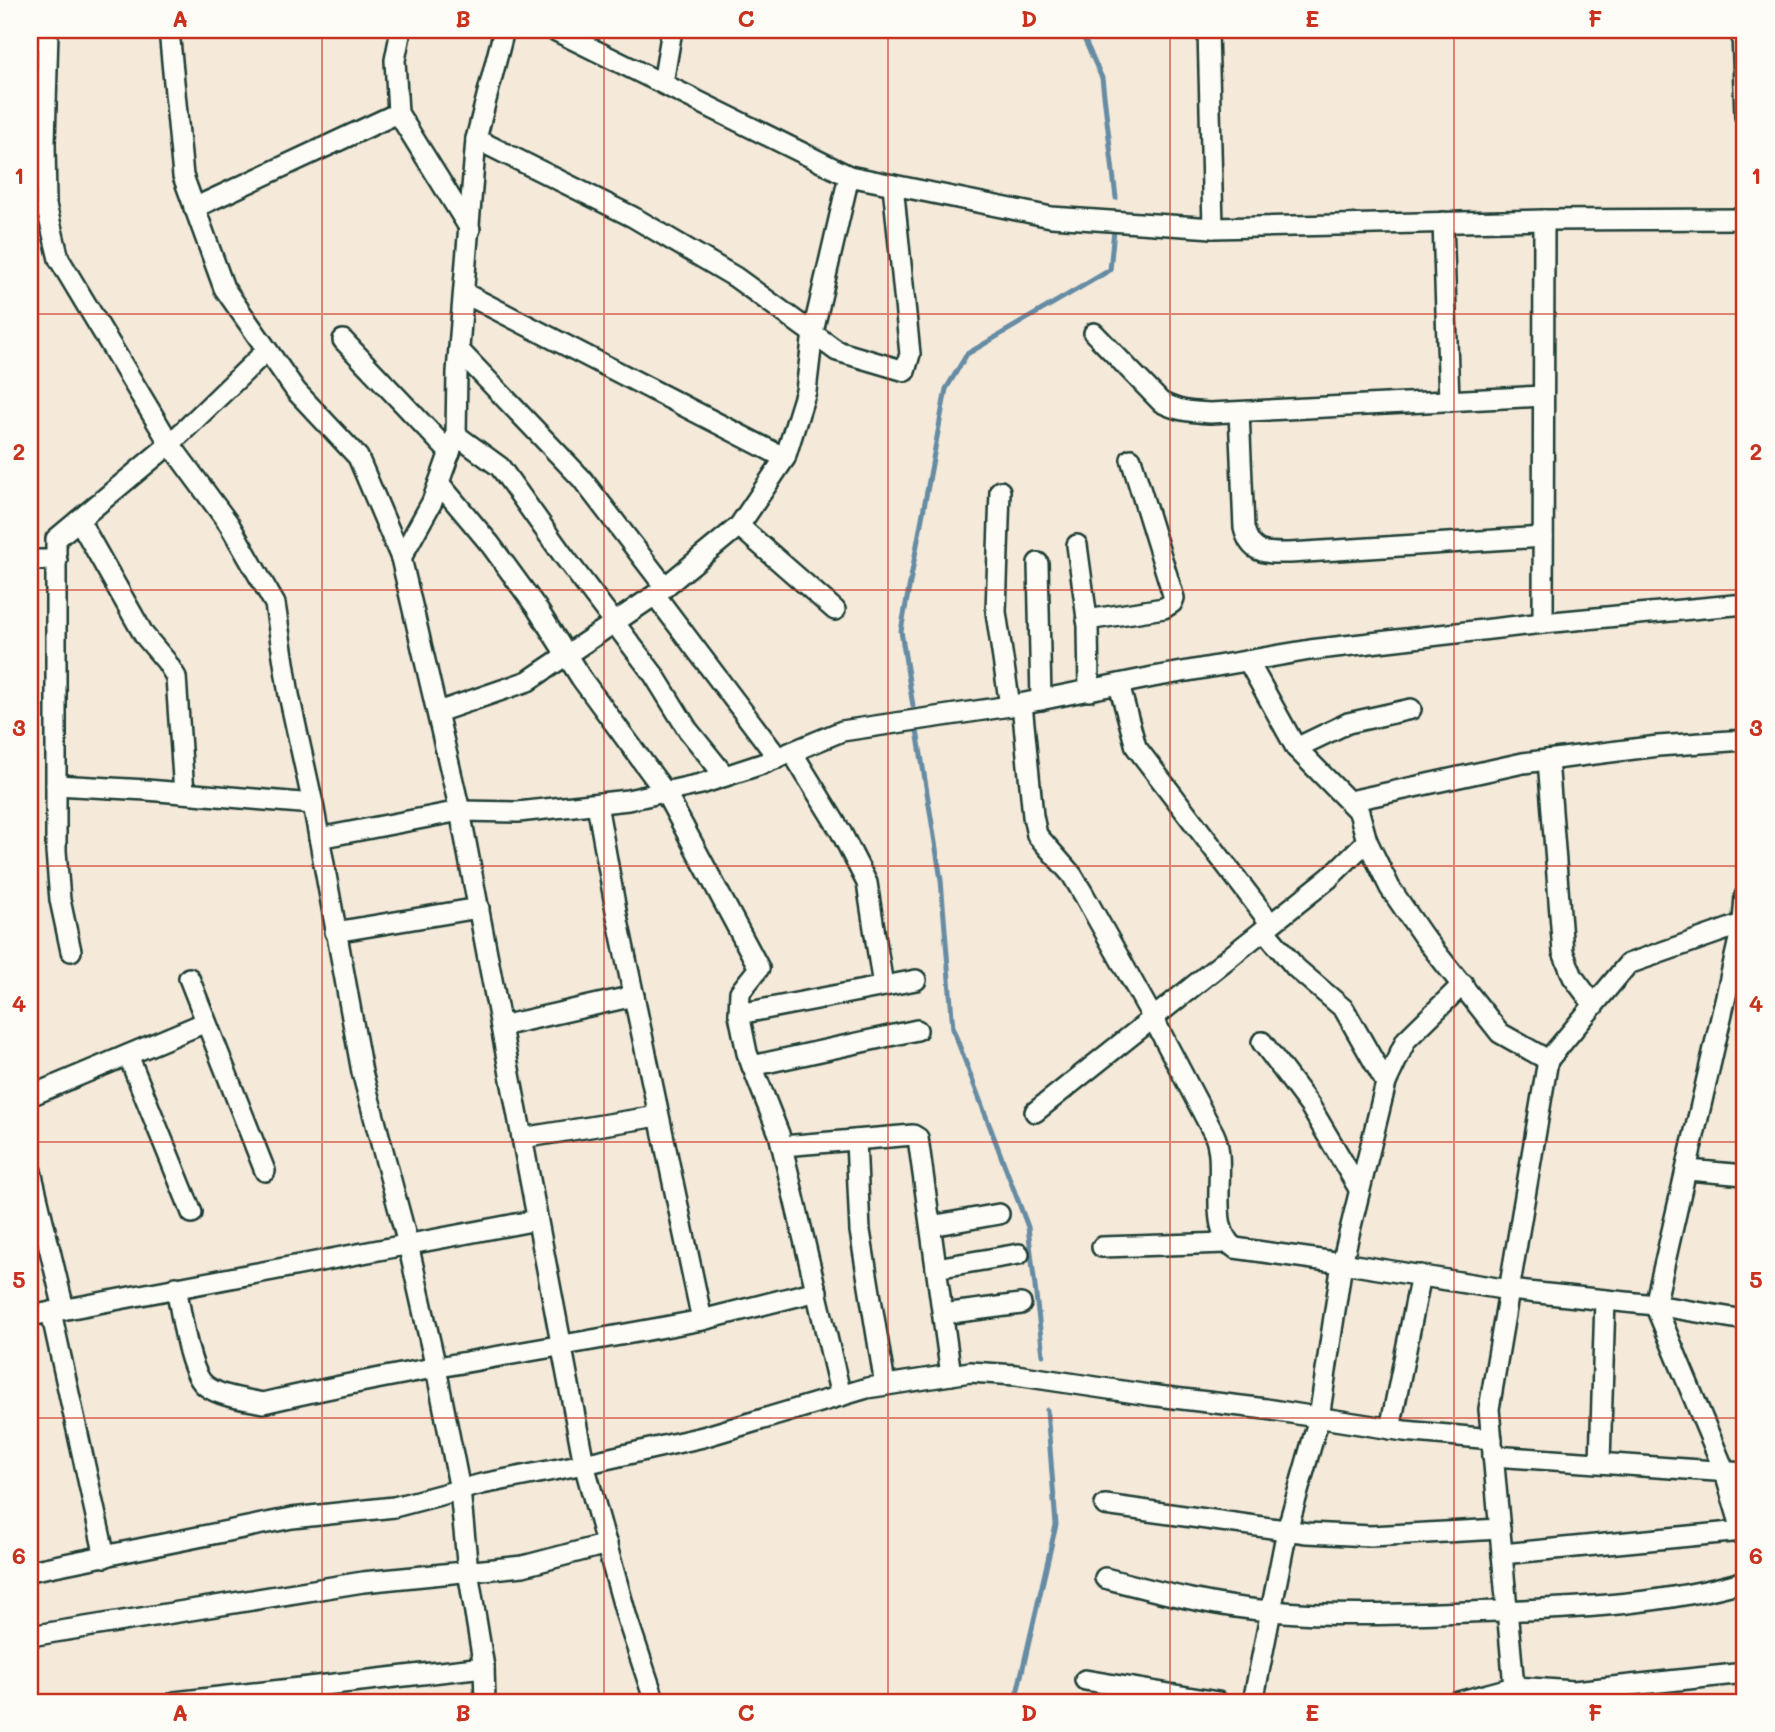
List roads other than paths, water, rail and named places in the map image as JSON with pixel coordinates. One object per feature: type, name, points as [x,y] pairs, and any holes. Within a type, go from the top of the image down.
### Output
[{"type":"street","points":[[48,30],[44,144],[46,205],[60,259],[170,444],[229,524],[275,604],[289,695],[313,804],[362,1072],[408,1244],[460,1490],[468,1571],[484,1667],[485,1702]]},
{"type":"street","points":[[169,30],[183,176],[224,288],[296,391],[358,457],[401,558],[460,811],[584,1464],[655,1702]]},
{"type":"street","points":[[401,30],[395,60],[398,113],[470,229]]},
{"type":"street","points":[[401,558],[432,502],[453,444],[476,139],[504,30]]},
{"type":"street","points":[[554,30],[849,176],[1051,216],[1213,228],[1544,220],[1745,219]]},
{"type":"street","points":[[663,83],[672,30]]},
{"type":"street","points":[[1208,30],[1213,228]]},
{"type":"street","points":[[1742,30],[1745,116]]},
{"type":"street","points":[[194,208],[398,113]]},
{"type":"street","points":[[476,139],[633,217],[734,277],[836,351],[905,371],[910,354],[893,185]]},
{"type":"street","points":[[438,712],[528,681],[660,591],[738,526],[785,458],[806,391],[813,332],[849,176]]},
{"type":"street","points":[[1543,623],[1544,220]]},
{"type":"street","points":[[1443,222],[1449,401]]},
{"type":"street","points":[[464,293],[785,458]]},
{"type":"street","points":[[1094,333],[1161,402],[1187,412],[1239,412],[1543,396]]},
{"type":"street","points":[[343,340],[453,444],[500,467],[654,676],[688,730],[725,776]]},
{"type":"street","points":[[459,349],[582,478],[660,591],[841,832],[867,883],[883,986]]},
{"type":"street","points":[[71,951],[60,900],[56,851],[57,539],[170,444],[267,351]]},
{"type":"street","points":[[1239,412],[1244,528],[1250,544],[1256,549],[1268,553],[1290,553],[1543,537]]},
{"type":"street","points":[[1087,620],[1164,608],[1172,603],[1174,598],[1131,459]]},
{"type":"street","points":[[439,482],[536,607],[581,678],[665,792],[759,968],[740,992],[739,1014],[752,1066],[783,1146],[841,1396]]},
{"type":"street","points":[[1000,491],[996,612],[1024,704]]},
{"type":"street","points":[[79,520],[144,635],[176,677],[184,793]]},
{"type":"street","points":[[738,526],[835,610]]},
{"type":"street","points":[[1077,545],[1087,620],[1088,691]]},
{"type":"street","points":[[30,560],[57,560]]},
{"type":"street","points":[[1038,563],[1024,704],[1033,816],[1037,835],[1078,884],[1219,1142],[1220,1222],[1227,1243],[1235,1248],[1509,1290],[1655,1305],[1745,1320]]},
{"type":"street","points":[[319,838],[460,811],[518,813],[628,800],[725,776],[842,731],[1024,704],[1310,650],[1543,623],[1745,604]]},
{"type":"street","points":[[1248,661],[1296,748],[1359,812],[1367,841],[1390,888],[1410,917],[1500,1032],[1548,1060]]},
{"type":"street","points":[[1119,684],[1136,747],[1296,968],[1344,1009],[1386,1083]]},
{"type":"street","points":[[1296,748],[1348,723],[1411,709]]},
{"type":"street","points":[[1350,801],[1523,763],[1658,746],[1745,740]]},
{"type":"street","points":[[1548,760],[1563,952],[1573,977],[1594,1005]]},
{"type":"street","points":[[56,785],[313,804]]},
{"type":"street","points":[[597,804],[658,1116],[702,1320]]},
{"type":"street","points":[[1035,1112],[1329,878],[1367,841]]},
{"type":"street","points":[[1502,1554],[1744,1535],[1724,1470],[1655,1305],[1744,922],[1745,896]]},
{"type":"street","points":[[335,932],[479,908]]},
{"type":"street","points":[[1514,1695],[1489,1409],[1548,1060],[1628,964],[1744,922]]},
{"type":"street","points":[[189,978],[265,1171]]},
{"type":"street","points":[[739,1014],[916,980]]},
{"type":"street","points":[[1253,1702],[1287,1530],[1319,1418],[1342,1263],[1386,1083],[1406,1040],[1463,984]]},
{"type":"street","points":[[501,1026],[634,996]]},
{"type":"street","points":[[30,1096],[206,1022]]},
{"type":"street","points":[[752,1066],[917,1030]]},
{"type":"street","points":[[1262,1042],[1310,1106],[1359,1189]]},
{"type":"street","points":[[128,1055],[192,1213]]},
{"type":"street","points":[[522,1138],[658,1116]]},
{"type":"street","points":[[783,1146],[913,1135],[918,1138],[951,1375]]},
{"type":"street","points":[[856,1140],[860,1231],[885,1385]]},
{"type":"street","points":[[30,1167],[105,1557]]},
{"type":"street","points":[[1688,1170],[1745,1175]]},
{"type":"street","points":[[931,1226],[999,1214]]},
{"type":"street","points":[[30,1316],[537,1220]]},
{"type":"street","points":[[1102,1247],[1227,1243]]},
{"type":"street","points":[[936,1268],[1019,1254]]},
{"type":"street","points":[[1390,1429],[1421,1275]]},
{"type":"street","points":[[176,1287],[195,1373],[206,1387],[264,1403],[436,1367],[562,1347],[702,1320],[817,1291]]},
{"type":"street","points":[[1600,1462],[1605,1300]]},
{"type":"street","points":[[943,1314],[1021,1304]]},
{"type":"street","points":[[30,1571],[292,1518],[394,1507],[703,1437],[885,1385],[970,1372],[1016,1375],[1319,1418],[1600,1462],[1745,1473]]},
{"type":"street","points":[[1105,1505],[1287,1530],[1371,1536],[1500,1529]]},
{"type":"street","points":[[30,1636],[363,1582],[523,1566],[607,1544]]},
{"type":"street","points":[[1105,1578],[1185,1598],[1271,1611],[1341,1616],[1507,1611],[1644,1601],[1711,1591],[1745,1581]]},
{"type":"street","points":[[174,1702],[484,1667]]},
{"type":"street","points":[[1458,1702],[1745,1673]]},
{"type":"street","points":[[1085,1680],[1217,1702]]},
{"type":"waterway","points":[[1080,30],[1102,78],[1116,198]]},
{"type":"waterway","points":[[913,706],[901,631],[946,389],[967,354],[1110,270],[1114,230]]},
{"type":"waterway","points":[[917,730],[941,880],[953,1029],[1028,1227],[1043,1355]]},
{"type":"waterway","points":[[1015,1702],[1056,1525],[1047,1410]]}]
